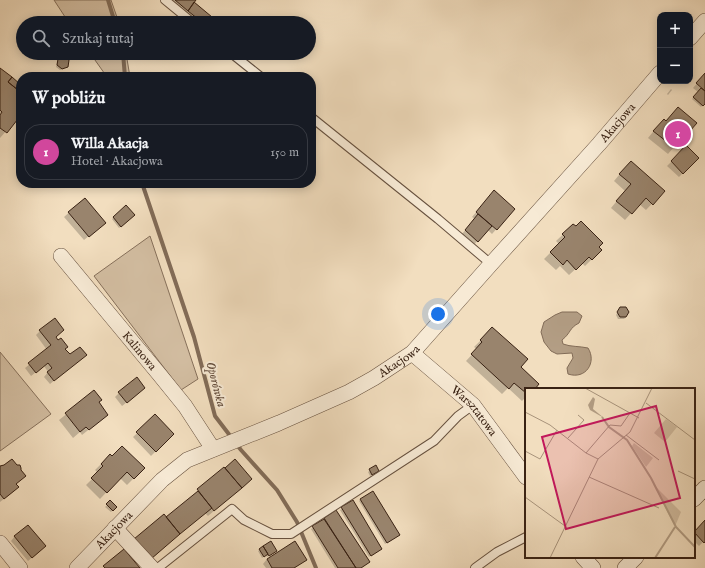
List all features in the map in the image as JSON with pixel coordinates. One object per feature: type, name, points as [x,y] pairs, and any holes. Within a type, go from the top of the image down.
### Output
[{"type":"street","points":[[693,35],[705,21]]},
{"type":"street","name":"Akacjowa","points":[[77,568],[162,480],[187,460],[279,423],[349,392],[374,378],[412,353],[599,144],[657,76]]},
{"type":"street","name":"Kalinowa","points":[[61,256],[185,406],[213,449]]},
{"type":"street","name":"Warsztatowa","points":[[412,353],[473,405],[525,476]]},
{"type":"street","points":[[695,498],[705,488]]},
{"type":"street","points":[[115,528],[152,568]]},
{"type":"street","points":[[0,543],[20,568]]},
{"type":"street","points":[[584,558],[593,568]]},
{"type":"street","points":[[625,568],[635,558]]},
{"type":"lane","points":[[165,0],[184,16]]},
{"type":"lane","points":[[240,60],[255,72]]},
{"type":"lane","points":[[316,121],[438,219],[491,264]]},
{"type":"lane","points":[[158,568],[232,509],[244,520],[272,534],[291,534],[434,441],[458,416],[473,405]]},
{"type":"lane","points":[[475,568],[497,552],[525,538]]},
{"type":"shaded area","points":[[54,0],[111,0],[117,16],[64,16]]},
{"type":"shaded area","points":[[95,60],[127,60],[129,72],[103,72]]},
{"type":"shaded area","points":[[150,236],[198,379],[181,390],[94,276]]},
{"type":"shaded area","points":[[562,312],[577,312],[582,316],[579,323],[573,327],[562,340],[563,344],[566,345],[588,348],[591,359],[590,364],[585,372],[580,374],[568,374],[567,368],[573,358],[572,353],[557,354],[551,351],[544,342],[541,332],[544,322]]},
{"type":"shaded area","points":[[0,352],[51,414],[0,451]]},
{"type":"building","points":[[175,0],[196,0],[188,11]]},
{"type":"building","points":[[194,2],[211,16],[194,16],[188,11]]},
{"type":"building","points":[[58,60],[69,60],[68,67],[62,69],[57,65]]},
{"type":"building","points":[[0,68],[12,77],[8,82],[16,88],[16,121],[7,133],[0,128],[0,115],[2,112],[0,110]]},
{"type":"building","points":[[705,73],[705,91],[696,83]]},
{"type":"building","points":[[12,77],[16,81],[16,88],[8,82]]},
{"type":"building","points":[[701,88],[705,91],[705,104],[703,106],[693,97]]},
{"type":"building","points":[[678,107],[697,123],[675,148],[653,131],[664,119],[666,121]]},
{"type":"building","points":[[686,145],[699,158],[683,174],[671,161]]},
{"type":"building","points":[[631,161],[665,191],[653,205],[646,198],[632,214],[616,201],[631,184],[619,174]]},
{"type":"building","points":[[494,190],[515,209],[497,230],[476,212]]},
{"type":"building","points":[[85,198],[106,223],[89,237],[68,212]]},
{"type":"building","points":[[126,205],[135,215],[121,227],[113,217]]},
{"type":"building","points":[[478,214],[492,226],[478,242],[465,230]]},
{"type":"building","points":[[581,221],[603,243],[599,247],[602,250],[592,260],[589,257],[576,270],[567,260],[563,265],[550,252],[565,237],[562,234],[573,224],[576,226]]},
{"type":"building","points":[[620,307],[626,307],[629,312],[626,317],[620,317],[617,312]]},
{"type":"building","points":[[55,318],[64,330],[56,337],[58,340],[61,338],[68,347],[65,349],[70,354],[80,347],[87,355],[54,381],[47,372],[52,368],[48,363],[36,373],[28,363],[51,345],[39,330]]},
{"type":"building","points":[[492,327],[528,359],[521,367],[539,384],[536,388],[525,388],[525,392],[514,383],[509,389],[471,354],[482,342],[480,340]]},
{"type":"building","points":[[137,377],[145,388],[127,403],[118,392]]},
{"type":"building","points":[[94,390],[102,400],[99,402],[108,415],[89,430],[86,427],[80,432],[65,413]]},
{"type":"building","points":[[155,414],[174,434],[156,452],[136,432]]},
{"type":"building","points":[[122,446],[145,468],[134,479],[127,472],[107,493],[91,478],[103,466],[101,464],[110,454],[112,456]]},
{"type":"building","points":[[12,459],[17,465],[20,465],[21,470],[26,476],[16,484],[19,487],[4,499],[0,494],[0,466]]},
{"type":"building","points":[[235,459],[252,479],[242,488],[225,468]]},
{"type":"building","points":[[376,465],[379,471],[372,475],[369,469]]},
{"type":"building","points":[[224,467],[242,488],[214,511],[197,489]]},
{"type":"building","points":[[198,491],[212,508],[180,534],[166,517]]},
{"type":"building","points":[[373,491],[400,535],[387,543],[360,499]]},
{"type":"building","points":[[110,500],[117,507],[113,511],[106,504]]},
{"type":"building","points":[[353,500],[382,549],[371,556],[341,507]]},
{"type":"building","points":[[336,510],[370,562],[361,568],[356,568],[324,518]]},
{"type":"building","points":[[164,514],[180,534],[151,559],[134,539]]},
{"type":"building","points":[[324,519],[356,568],[338,568],[312,526]]},
{"type":"building","points":[[705,520],[704,543],[695,533],[695,531]]},
{"type":"building","points":[[28,525],[46,546],[32,558],[14,536]]},
{"type":"building","points":[[271,541],[277,551],[269,556],[263,546]]},
{"type":"building","points":[[295,541],[307,560],[294,568],[272,568],[267,559]]},
{"type":"building","points":[[263,546],[268,554],[264,557],[259,549]]},
{"type":"building","points":[[124,549],[140,568],[105,568],[103,566]]},
{"type":"waterway","name":"Oporówka","points":[[108,0],[113,16]]},
{"type":"waterway","name":"Oporówka","points":[[124,60],[125,72]]},
{"type":"waterway","name":"Oporówka","points":[[144,188],[194,337],[215,416],[241,450],[277,490],[297,522],[316,568]]},
{"type":"place","name":"Willa Akacja","points":[[678,134]]}]
